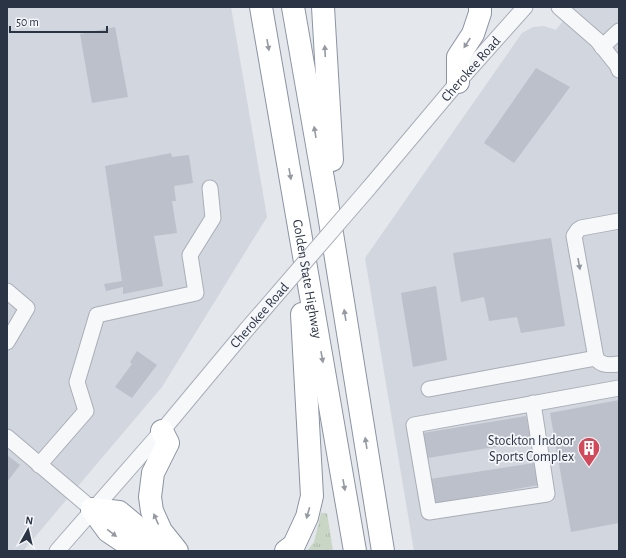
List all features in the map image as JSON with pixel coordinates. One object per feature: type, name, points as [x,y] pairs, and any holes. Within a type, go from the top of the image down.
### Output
[{"type":"highway","name":"Golden State Highway","points":[[261,7],[355,551]]},
{"type":"highway","points":[[293,7],[326,196],[383,551]]},
{"type":"highway","points":[[323,7],[332,166],[326,196]]},
{"type":"highway","points":[[458,82],[458,57],[473,34],[480,13],[480,7]]},
{"type":"highway","points":[[286,551],[294,545],[307,517],[312,496],[301,307],[305,263]]},
{"type":"highway","points":[[162,431],[168,443],[153,474],[150,497],[152,511],[161,531],[177,551]]},
{"type":"highway","points":[[92,509],[108,531],[138,551]]},
{"type":"highway","points":[[92,509],[119,512],[166,551]]},
{"type":"street","name":"Cherokee Road","points":[[57,551],[92,509],[162,431],[247,329],[368,190],[458,82],[525,7]]},
{"type":"street","points":[[558,7],[597,40],[619,70]]},
{"type":"street","points":[[602,47],[619,31]]},
{"type":"street","points":[[40,465],[86,411],[77,382],[97,315],[196,293],[190,255],[213,218],[210,188]]},
{"type":"street","points":[[619,221],[581,228],[574,236],[596,358],[598,362],[603,364],[619,364]]},
{"type":"street","points":[[7,291],[27,308],[7,342]]},
{"type":"street","points":[[429,388],[596,358]]},
{"type":"street","points":[[534,403],[547,494],[429,512],[414,425],[534,403],[619,388]]},
{"type":"street","points":[[7,437],[92,509]]},
{"type":"shaded area","points":[[7,7],[231,7],[267,217],[162,387],[23,551],[7,551]]},
{"type":"shaded area","points":[[573,7],[619,7],[619,551],[414,551],[365,258],[522,33],[533,27],[544,26],[556,30]]},
{"type":"green space","points":[[321,513],[327,513],[333,551],[307,551],[314,542]]},
{"type":"building","points":[[115,27],[128,97],[92,103],[80,34]]},
{"type":"building","points":[[536,68],[570,87],[514,163],[484,143]]},
{"type":"building","points":[[171,153],[172,157],[189,155],[193,183],[174,186],[176,201],[172,201],[177,233],[154,236],[163,286],[123,294],[123,287],[106,291],[104,284],[122,281],[105,166]]},
{"type":"building","points":[[551,238],[565,326],[521,333],[517,317],[489,321],[484,297],[461,302],[453,253]]},
{"type":"building","points":[[436,286],[447,360],[413,367],[401,293]]},
{"type":"building","points":[[137,351],[157,365],[132,398],[115,387],[132,364],[130,362]]},
{"type":"building","name":"Stockton Indoor Sports Complex","points":[[619,400],[619,523],[571,532],[550,413]]},
{"type":"building","points":[[526,416],[531,441],[428,458],[423,433]]},
{"type":"building","points":[[7,455],[20,465],[7,482]]},
{"type":"building","points":[[534,463],[538,485],[434,504],[430,479]]},
{"type":"place","name":"Stockton Indoor Sports Complex","points":[[589,468]]}]
